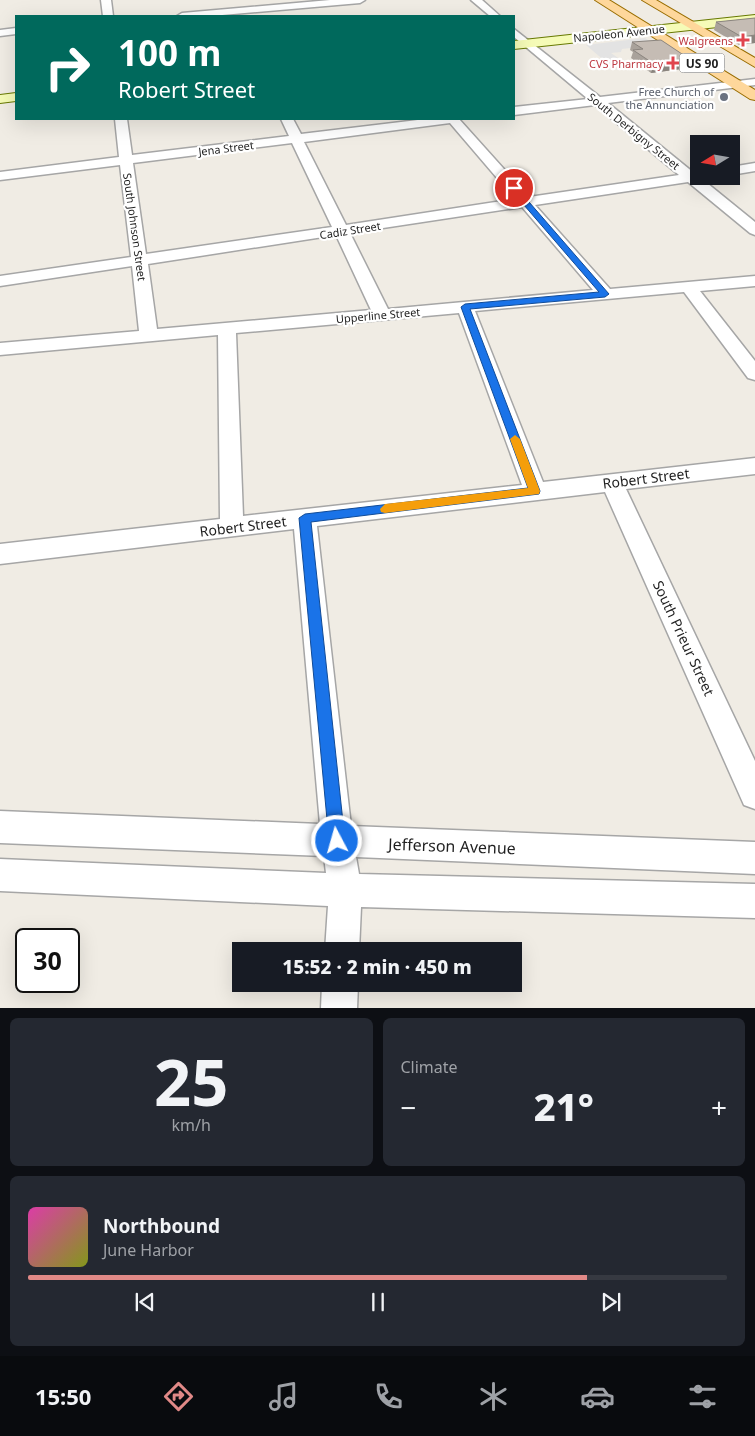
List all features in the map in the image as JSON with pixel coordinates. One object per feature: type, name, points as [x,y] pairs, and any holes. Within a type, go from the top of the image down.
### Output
[{"type":"main road","name":"US 90","points":[[601,0],[755,96]]},
{"type":"main road","name":"US 90","points":[[648,0],[755,63]]},
{"type":"main road","points":[[621,12],[660,7]]},
{"type":"main road","name":"Napoleon Avenue","points":[[515,36],[634,20],[755,8]]},
{"type":"main road","name":"Napoleon Avenue","points":[[528,43],[755,19]]},
{"type":"main road","points":[[0,86],[15,84]]},
{"type":"main road","points":[[0,99],[15,98]]},
{"type":"street","points":[[106,0],[108,15]]},
{"type":"street","points":[[229,0],[236,14]]},
{"type":"street","points":[[352,0],[362,11]]},
{"type":"street","points":[[209,15],[236,14],[360,0]]},
{"type":"street","points":[[476,0],[494,15]]},
{"type":"street","points":[[0,36],[15,31]]},
{"type":"street","name":"South Derbigny Street","points":[[515,36],[528,43],[690,173]]},
{"type":"street","points":[[515,111],[755,82]]},
{"type":"street","name":"South Johnson Street","points":[[121,120],[149,336]]},
{"type":"street","points":[[288,120],[382,315]]},
{"type":"street","name":"Jena Street","points":[[0,176],[445,120]]},
{"type":"street","points":[[454,120],[605,294]]},
{"type":"street","points":[[740,170],[755,168]]},
{"type":"street","name":"Cadiz Street","points":[[0,281],[690,178]]},
{"type":"street","name":"South Derbigny Street","points":[[704,185],[755,230]]},
{"type":"street","name":"Upperline Street","points":[[0,349],[755,281]]},
{"type":"street","points":[[688,287],[755,374]]},
{"type":"street","points":[[465,307],[535,491]]},
{"type":"street","points":[[226,329],[232,527]]},
{"type":"street","name":"Robert Street","points":[[0,554],[755,466]]},
{"type":"street","name":"South Prieur Street","points":[[612,482],[755,794]]},
{"type":"street","points":[[305,518],[337,841],[345,890],[342,942]]},
{"type":"street","name":"Jefferson Avenue","points":[[0,827],[755,858]]},
{"type":"street","points":[[0,875],[345,890],[755,901]]},
{"type":"street","points":[[339,1008],[340,992]]},
{"type":"shaded area","points":[[645,38],[656,45],[622,49],[621,52],[611,53],[618,58],[606,62],[586,45]]},
{"type":"building","points":[[755,18],[755,35],[742,37],[716,22]]},
{"type":"building","points":[[661,40],[691,60],[654,64],[633,50],[643,49],[632,42]]},
{"type":"slow traffic","points":[[385,509],[535,491],[515,439]]},
{"type":"place","name":"Walgreens","points":[[743,40]]},
{"type":"place","name":"CVS Pharmacy","points":[[673,63]]},
{"type":"place","name":"Free Church of the Annunciation","points":[[724,97]]},
{"type":"route","points":[[337,841],[305,518],[535,491],[465,307],[605,294],[514,188]]}]
